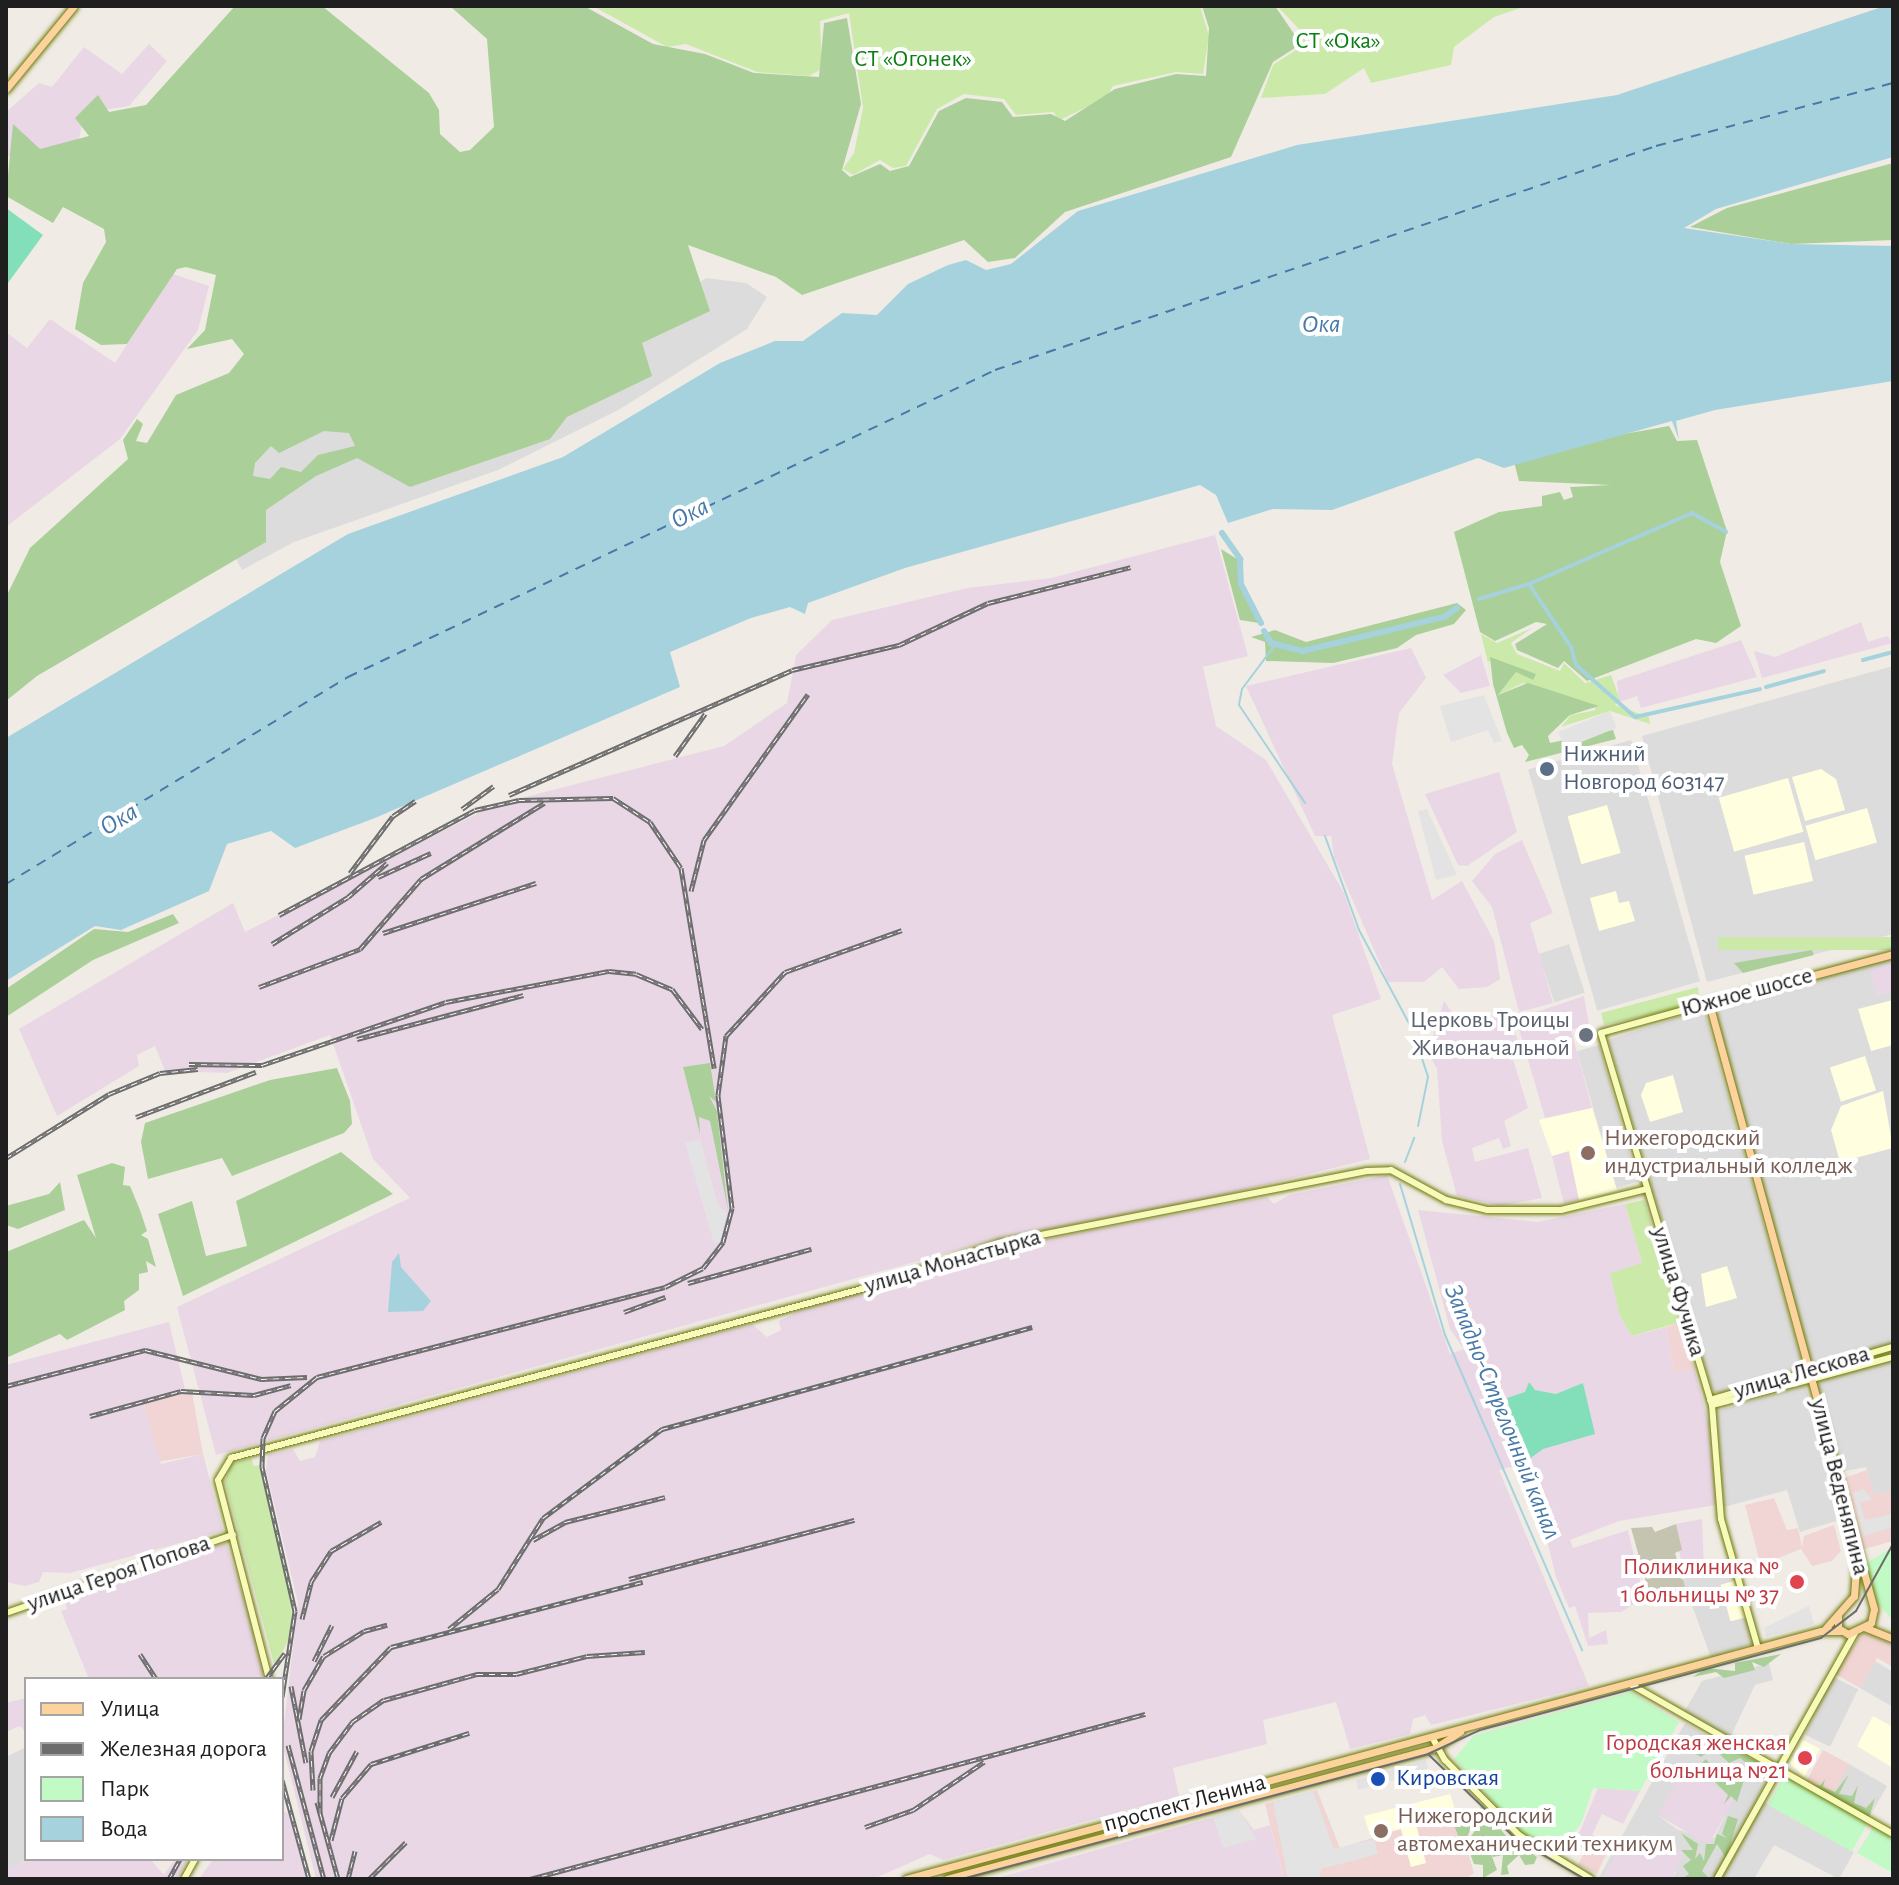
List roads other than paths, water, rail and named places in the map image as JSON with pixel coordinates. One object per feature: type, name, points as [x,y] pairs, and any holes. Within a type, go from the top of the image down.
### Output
[{"type":"main road","points":[[6,89],[65,21],[74,6]]},
{"type":"main road","name":"Южное шоссе","points":[[1709,1003],[1893,954]]},
{"type":"main road","name":"улица Веденяпина","points":[[1709,1003],[1808,1371],[1855,1560],[1851,1602]]},
{"type":"main road","name":"улица Веденяпина","points":[[1810,1380],[1870,1603],[1882,1633]]},
{"type":"main road","points":[[1851,1602],[1870,1603]]},
{"type":"main road","name":"проспект Ленина","points":[[1823,1630],[1851,1602]]},
{"type":"main road","points":[[1860,1629],[1874,1616]]},
{"type":"main road","points":[[1838,1617],[1841,1631]]},
{"type":"main road","points":[[1860,1629],[1882,1633],[1893,1639]]},
{"type":"main road","name":"проспект Ленина","points":[[906,1879],[1823,1630],[1860,1629]]},
{"type":"main road","name":"проспект Ленина","points":[[947,1879],[1435,1748],[1465,1729]]},
{"type":"main road","points":[[1330,1764],[1333,1775]]},
{"type":"main road","points":[[1250,1787],[1252,1797]]},
{"type":"main road","points":[[1014,1850],[1016,1861]]},
{"type":"street","name":"Южное шоссе","points":[[1601,1033],[1709,1003]]},
{"type":"street","name":"улица Фучика","points":[[1601,1033],[1711,1402],[1721,1519],[1758,1648]]},
{"type":"street","name":"улица Монастырка","points":[[233,1535],[218,1480],[223,1463],[307,1437],[892,1281],[1000,1243],[1367,1171],[1391,1170],[1446,1200],[1487,1210],[1561,1210],[1647,1189]]},
{"type":"street","name":"улица Лескова","points":[[1711,1402],[1893,1347]]},
{"type":"street","name":"улица Лескова","points":[[1711,1402],[1810,1380],[1893,1357]]},
{"type":"street","name":"улица Героя Попова","points":[[6,1613],[233,1535]]},
{"type":"street","points":[[233,1535],[268,1677]]},
{"type":"street","points":[[1717,1879],[1844,1650],[1860,1629]]},
{"type":"street","points":[[1841,1631],[1844,1650]]},
{"type":"street","points":[[1630,1684],[1893,1834]]},
{"type":"street","points":[[1432,1737],[1435,1748],[1519,1835],[1589,1878]]},
{"type":"street","points":[[184,1879],[194,1861]]},
{"type":"water","name":"Ока","points":[[1885,6],[1893,6],[1893,157],[1716,209],[1684,228],[1791,244],[1893,246],[1893,381],[1715,410],[1676,421],[1679,440],[1672,421],[1504,468],[1478,458],[1332,510],[1273,509],[1228,523],[1216,495],[1200,485],[905,568],[808,603],[805,614],[790,607],[751,618],[670,652],[680,687],[375,818],[295,848],[271,831],[227,844],[209,891],[121,930],[95,926],[6,981],[6,738],[348,534],[563,457],[720,363],[775,341],[803,341],[842,313],[877,315],[908,284],[948,265],[966,260],[986,270],[1011,264],[1078,211],[1297,145],[1617,95]]},
{"type":"water","points":[[399,1253],[401,1267],[431,1301],[423,1311],[388,1312],[392,1262]]},
{"type":"waterway","points":[[1529,584],[1692,513],[1726,532]]},
{"type":"waterway","points":[[1222,533],[1240,559],[1241,584],[1261,623]]},
{"type":"waterway","points":[[1479,599],[1529,584],[1571,647],[1576,665],[1635,717],[1760,689]]},
{"type":"waterway","points":[[1264,631],[1271,643],[1303,651],[1444,617],[1457,608]]},
{"type":"waterway","name":"Западно-Стрелочный канал","points":[[1275,645],[1242,689],[1239,705],[1305,803]]},
{"type":"waterway","points":[[1863,660],[1890,653]]},
{"type":"waterway","points":[[1766,687],[1824,671]]},
{"type":"waterway","name":"Западно-Стрелочный канал","points":[[1325,836],[1359,930],[1412,1029]]},
{"type":"waterway","name":"Западно-Стрелочный канал","points":[[1417,1043],[1428,1077],[1418,1126]]},
{"type":"waterway","name":"Западно-Стрелочный канал","points":[[1405,1162],[1414,1138]]},
{"type":"waterway","name":"Западно-Стрелочный канал","points":[[1400,1184],[1445,1335],[1582,1650]]},
{"type":"tram line","points":[[962,1879],[1428,1754],[1480,1730],[1821,1638],[1856,1611],[1893,1544]]},
{"type":"tram line","points":[[1428,1754],[1517,1840],[1585,1879]]},
{"type":"railway","points":[[509,795],[792,670],[899,645],[988,603],[1131,567]]},
{"type":"railway","points":[[691,891],[704,840],[808,694]]},
{"type":"railway","points":[[675,756],[705,714]]},
{"type":"railway","points":[[462,809],[494,786]]},
{"type":"railway","points":[[279,915],[475,810],[519,800],[613,798],[650,822],[681,868],[714,1068]]},
{"type":"railway","points":[[350,873],[393,816],[415,801]]},
{"type":"railway","points":[[259,987],[360,949],[421,879],[544,803]]},
{"type":"railway","points":[[378,877],[431,853]]},
{"type":"railway","points":[[272,944],[348,897],[387,863]]},
{"type":"railway","points":[[383,933],[536,883]]},
{"type":"railway","points":[[284,1684],[295,1611],[262,1467],[263,1438],[275,1411],[317,1377],[665,1287],[703,1268],[723,1242],[732,1208],[718,1095],[726,1036],[785,972],[902,930]]},
{"type":"railway","points":[[189,1064],[262,1065],[446,1002],[609,971],[636,974],[672,989],[702,1029]]},
{"type":"railway","points":[[357,1039],[523,995]]},
{"type":"railway","points":[[6,1158],[109,1094],[160,1073],[198,1069]]},
{"type":"railway","points":[[136,1117],[256,1072]]},
{"type":"railway","points":[[688,1283],[811,1249]]},
{"type":"railway","points":[[624,1312],[665,1297]]},
{"type":"railway","points":[[449,1629],[498,1589],[543,1518],[662,1429],[1032,1327]]},
{"type":"railway","points":[[6,1386],[145,1350],[261,1379],[307,1377]]},
{"type":"railway","points":[[90,1416],[181,1391],[254,1395],[291,1385]]},
{"type":"railway","points":[[533,1540],[565,1522],[665,1497]]},
{"type":"railway","points":[[629,1579],[854,1520]]},
{"type":"railway","points":[[302,1619],[311,1582],[331,1551],[381,1522]]},
{"type":"railway","points":[[313,1790],[311,1751],[321,1720],[391,1647],[643,1582]]},
{"type":"railway","points":[[314,1661],[332,1625]]},
{"type":"railway","points":[[299,1719],[304,1690],[324,1656],[364,1631],[387,1625]]},
{"type":"railway","points":[[320,1813],[320,1778],[329,1753],[352,1722],[384,1700],[477,1674],[516,1674],[587,1656],[645,1652]]},
{"type":"railway","points":[[267,1677],[285,1653]]},
{"type":"railway","points":[[140,1654],[155,1677]]},
{"type":"railway","points":[[291,1686],[306,1763]]},
{"type":"railway","points":[[530,1879],[1145,1714]]},
{"type":"railway","points":[[331,1840],[342,1798],[371,1764],[469,1733]]},
{"type":"railway","points":[[288,1745],[324,1879]]},
{"type":"railway","points":[[332,1797],[357,1751]]},
{"type":"railway","points":[[865,1827],[913,1810],[984,1762]]},
{"type":"railway","points":[[284,1787],[309,1879]]},
{"type":"railway","points":[[317,1802],[338,1879]]},
{"type":"railway","points":[[369,1879],[406,1842]]},
{"type":"railway","points":[[348,1879],[355,1851]]},
{"type":"railway","points":[[169,1879],[179,1861]]},
{"type":"place","name":"Нижний Новгород 603147","points":[[1547,769]]},
{"type":"place","name":"Церковь Троицы Живоначальной","points":[[1586,1035]]},
{"type":"place","name":"Нижегородский индустриальный колледж","points":[[1588,1153]]},
{"type":"place","name":"Поликлиника № 1 больницы № 37","points":[[1797,1582]]},
{"type":"place","name":"Городская женская больница №21","points":[[1805,1758]]},
{"type":"place","name":"Кировская","points":[[1378,1779]]},
{"type":"place","name":"Нижегородский автомеханический техникум","points":[[1381,1831]]},
{"type":"park label","name":"СТ «Ока»","points":[[1338,42]]},
{"type":"park label","name":"СТ «Огонек»","points":[[913,60]]}]
